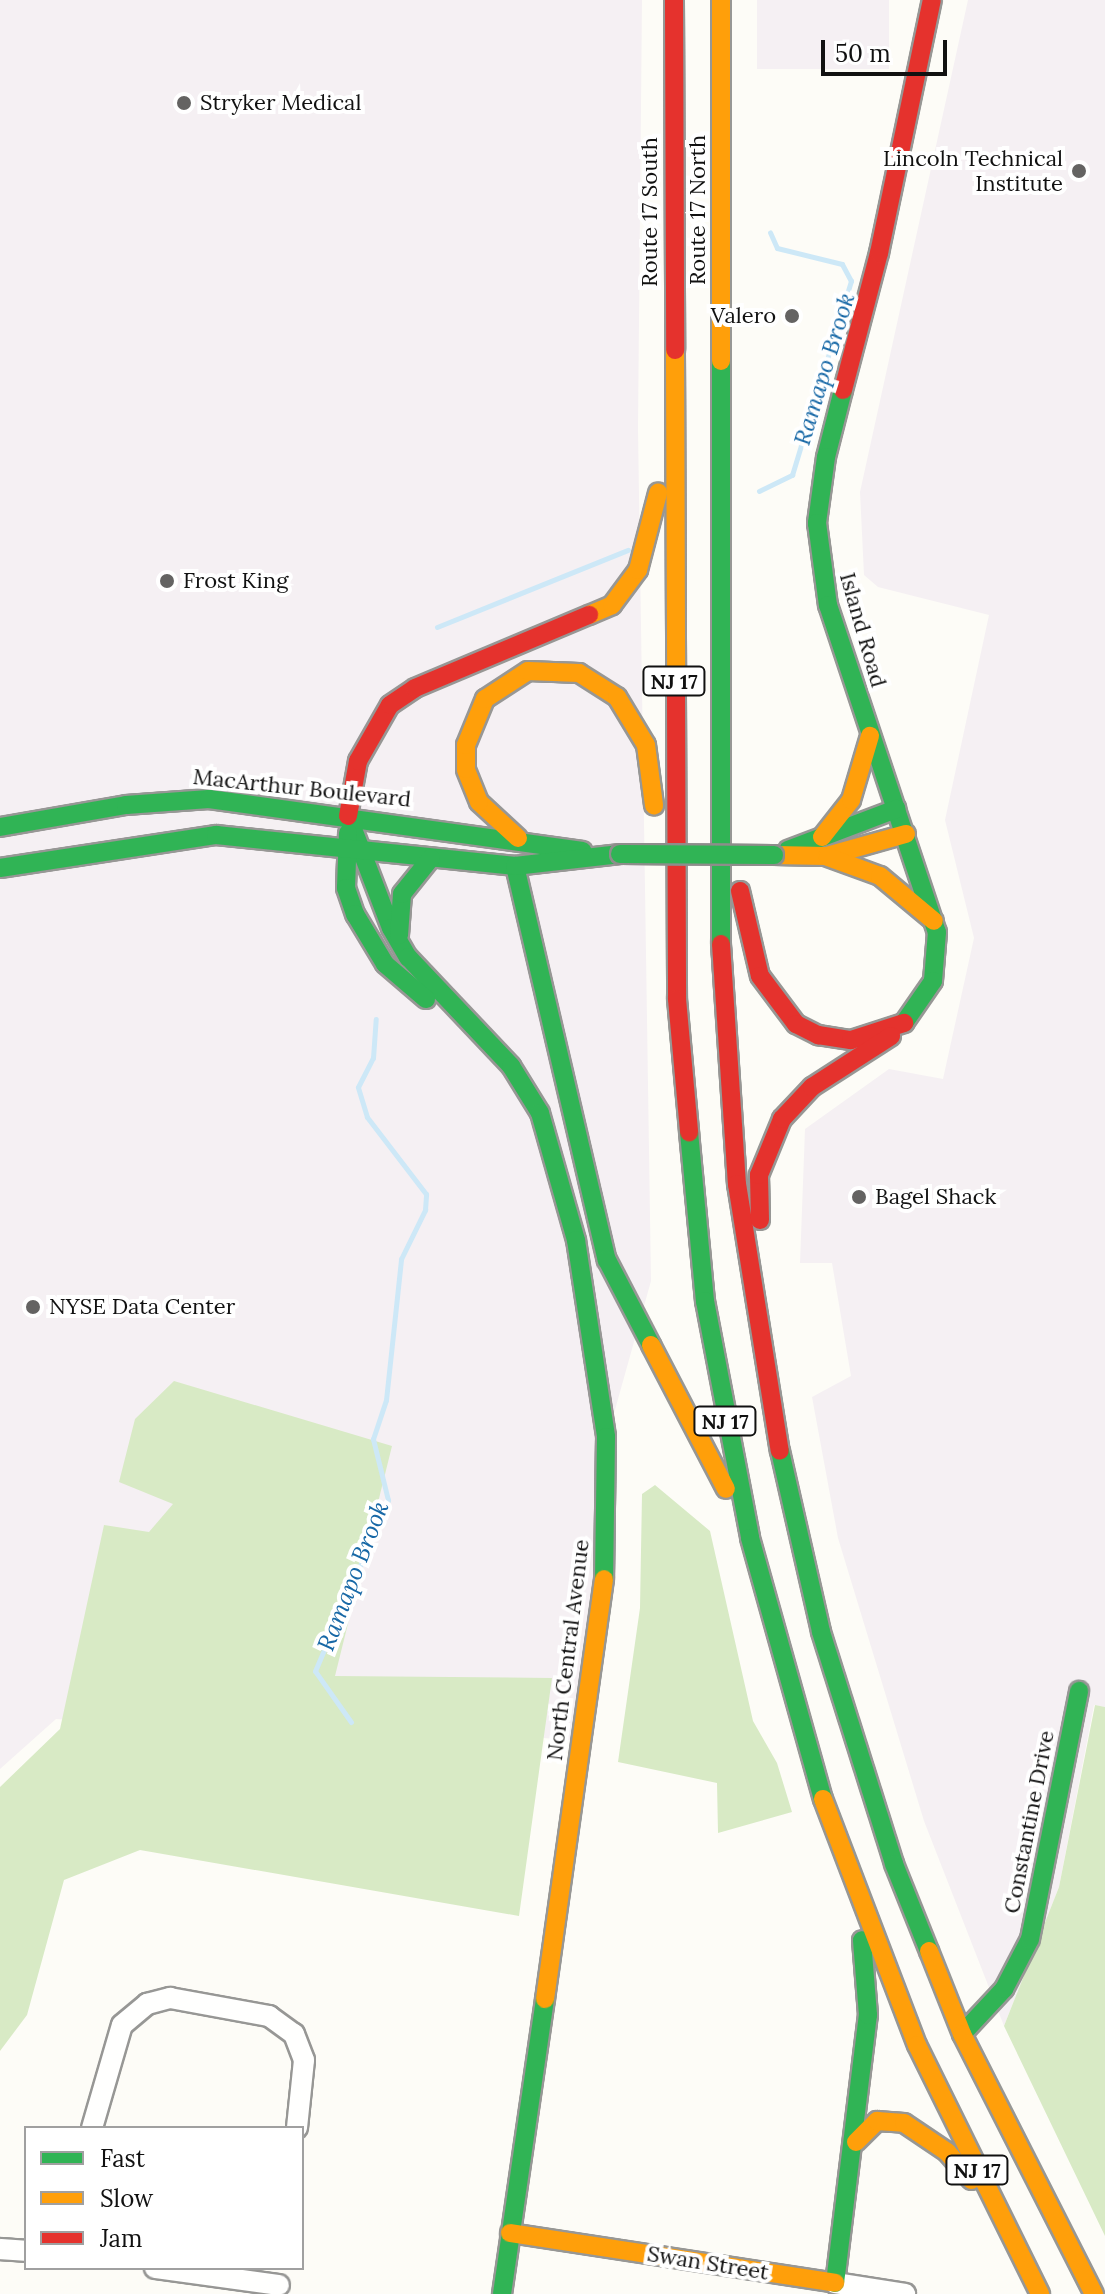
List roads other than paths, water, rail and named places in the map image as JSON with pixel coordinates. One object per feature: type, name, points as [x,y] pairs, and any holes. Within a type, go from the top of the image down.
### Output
[{"type":"main road","name":"Route 17 South","points":[[672,425],[674,0]]},
{"type":"main road","name":"Route 17 North","points":[[720,670],[721,0]]},
{"type":"main road","name":"Island Road","points":[[748,1277],[765,1262],[759,1175],[782,1119],[812,1087],[881,1047],[904,1023],[933,981],[939,954],[935,923],[823,587],[819,500],[879,253],[932,0]]},
{"type":"main road","name":"North Central Avenue","points":[[502,2294],[601,1611],[608,1485],[586,1291],[556,1157],[527,1089],[399,944],[355,851],[348,816],[348,794],[363,749],[398,699],[593,616],[619,599],[643,558],[672,425]]},
{"type":"main road","name":"NJ 17","points":[[672,425],[675,937],[697,1240],[750,1538],[796,1717],[855,1891],[917,2045],[1040,2294]]},
{"type":"main road","points":[[518,838],[487,812],[469,781],[466,745],[472,720],[494,690],[528,671],[564,669],[592,678],[626,707],[646,745],[675,937]]},
{"type":"main road","name":"NJ 17","points":[[720,670],[726,1049],[748,1277],[779,1454],[825,1647],[889,1850],[962,2034],[1094,2294]]},
{"type":"main road","points":[[720,670],[739,815],[743,919],[768,993],[796,1024],[829,1038],[862,1038],[904,1023]]},
{"type":"main road","points":[[821,838],[851,800],[870,735]]},
{"type":"main road","name":"MacArthur Boulevard","points":[[0,827],[183,799],[231,800],[518,838],[599,855]]},
{"type":"main road","name":"MacArthur Boulevard","points":[[774,855],[896,809]]},
{"type":"main road","name":"MacArthur Boulevard","points":[[0,868],[216,835],[515,866],[620,854],[827,856],[906,834]]},
{"type":"main road","name":"North Central Avenue","points":[[355,851],[346,888],[376,952],[410,987],[480,1035]]},
{"type":"main road","points":[[827,856],[880,876],[935,923]]},
{"type":"main road","points":[[399,944],[402,894],[431,858]]},
{"type":"main road","points":[[515,866],[607,1260],[750,1538]]},
{"type":"main road","name":"Constantine Drive","points":[[962,2034],[1004,1989],[1030,1939],[1079,1691]]},
{"type":"main road","points":[[835,2283],[856,2142],[856,2104],[868,2015],[855,1891]]},
{"type":"main road","points":[[856,2142],[877,2121],[904,2123],[947,2152],[996,2209]]},
{"type":"main road","name":"Swan Street","points":[[510,2233],[835,2283]]},
{"type":"street","points":[[93,2126],[122,2025],[147,2004],[170,1998],[269,2016],[294,2034],[304,2060],[297,2126]]},
{"type":"street","points":[[0,2249],[24,2251]]},
{"type":"street","points":[[173,2270],[279,2282]]},
{"type":"street","name":"Swan Street","points":[[835,2283],[905,2294]]},
{"type":"waterway","name":"Ramapo Brook","points":[[759,491],[792,475],[851,281],[842,264],[777,248],[770,232]]},
{"type":"waterway","name":"Ramapo Brook","points":[[437,627],[628,550]]},
{"type":"waterway","name":"Ramapo Brook","points":[[351,1722],[315,1671],[388,1500],[373,1439],[386,1400],[401,1259],[425,1210],[426,1194],[367,1117],[358,1087],[373,1058],[376,1019]]},
{"type":"place","name":"Stryker Medical","points":[[184,103]]},
{"type":"place","name":"Lincoln Technical Institute","points":[[1079,171]]},
{"type":"place","name":"Valero","points":[[792,316]]},
{"type":"place","name":"Frost King","points":[[167,581]]},
{"type":"place","name":"Bagel Shack","points":[[859,1197]]},
{"type":"place","name":"NYSE Data Center","points":[[33,1307]]}]
